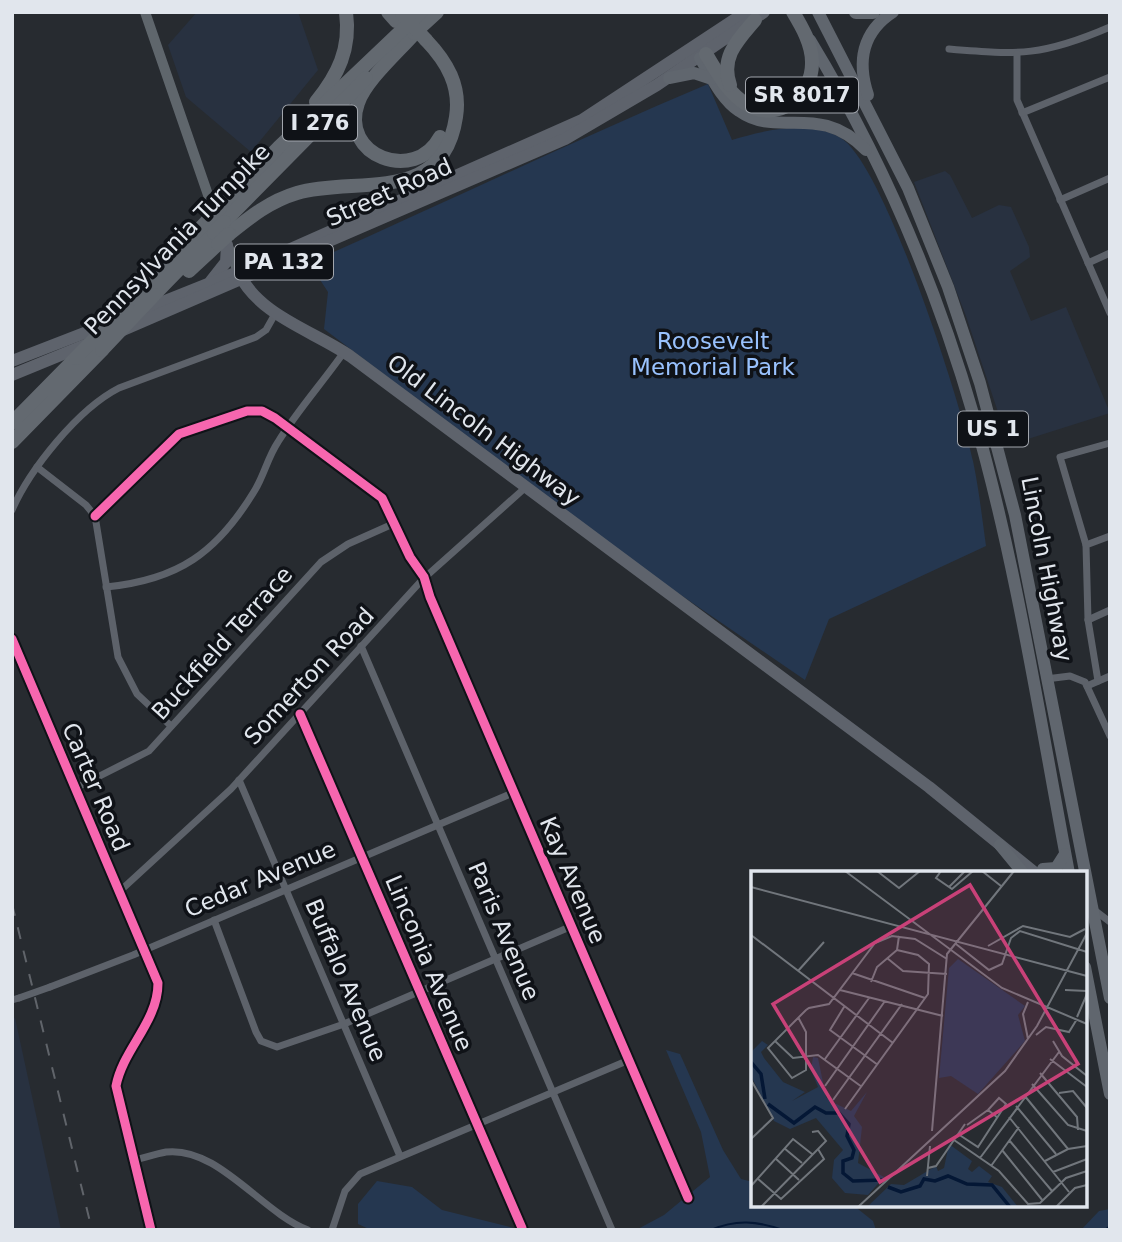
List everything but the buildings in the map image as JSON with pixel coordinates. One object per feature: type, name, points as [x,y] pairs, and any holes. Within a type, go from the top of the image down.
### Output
[{"type":"highway","points":[[279,147],[338,72],[346,47],[346,12]]},
{"type":"highway","name":"Pennsylvania Turnpike","points":[[220,229],[279,147],[421,12]]},
{"type":"highway","name":"Pennsylvania Turnpike","points":[[12,423],[76,358],[220,229],[345,98],[422,38],[437,12]]},
{"type":"highway","name":"Lincoln Highway","points":[[793,12],[896,201],[932,292],[982,447],[1005,542],[1069,871]]},
{"type":"highway","name":"Lincoln Highway","points":[[818,12],[881,132],[944,275],[980,383],[1015,515],[1082,871]]},
{"type":"highway","points":[[856,12],[873,12]]},
{"type":"highway","points":[[881,132],[866,89],[863,50],[877,25],[893,12]]},
{"type":"highway","points":[[129,313],[160,294],[220,229],[288,196],[320,189],[394,184],[419,173],[433,162],[449,140],[457,102],[447,66],[397,15]]},
{"type":"highway","name":"SR 8017","points":[[755,15],[727,61],[728,82],[738,98],[756,109],[784,108],[801,96],[810,80],[813,65],[803,27]]},
{"type":"highway","points":[[422,38],[446,86],[447,119],[438,142],[427,153],[412,161],[390,161],[374,155],[362,142],[356,126],[356,109],[365,90],[422,38]]},
{"type":"highway","points":[[701,52],[727,100],[744,114],[763,120],[827,124],[852,137],[875,161]]},
{"type":"highway","points":[[701,52],[738,98]]},
{"type":"highway","points":[[668,78],[699,73],[715,82]]},
{"type":"highway","name":"Pennsylvania Turnpike","points":[[12,442],[102,350],[129,313]]},
{"type":"highway","points":[[1000,845],[1021,871]]},
{"type":"highway","points":[[1046,871],[1056,868],[1065,854]]},
{"type":"highway","name":"Lincoln Highway","points":[[1088,906],[1110,998]]},
{"type":"highway","points":[[1087,979],[1110,1094]]},
{"type":"main road","name":"Old Lincoln Highway","points":[[145,12],[220,229],[240,276],[254,299],[271,311],[328,340],[929,788],[1000,845],[1040,871]]},
{"type":"main road","name":"Street Road","points":[[12,361],[202,286],[271,268],[565,139],[668,78],[755,15]]},
{"type":"main road","name":"Street Road","points":[[12,375],[240,276],[582,120],[701,52]]},
{"type":"main road","points":[[202,286],[223,269],[220,229]]},
{"type":"main road","points":[[271,268],[260,279],[257,290],[259,300],[271,311]]},
{"type":"main road","name":"Old Lincoln Highway","points":[[929,788],[940,792],[1041,871]]},
{"type":"street","points":[[949,49],[1017,54],[1050,50],[1110,27]]},
{"type":"street","points":[[1017,54],[1015,92],[1021,113],[1110,313]]},
{"type":"street","points":[[1021,113],[1110,77]]},
{"type":"street","points":[[1060,200],[1110,178]]},
{"type":"street","points":[[1088,263],[1110,253]]},
{"type":"street","points":[[12,510],[37,467],[107,394],[256,337],[266,330],[271,311]]},
{"type":"street","points":[[106,587],[156,580],[195,559],[247,503],[275,446],[344,352]]},
{"type":"street","name":"Kay Avenue","points":[[95,516],[170,441],[187,430],[253,410],[269,414],[289,427],[382,498],[410,557],[424,577],[430,597],[688,1198]]},
{"type":"street","points":[[1098,681],[1088,620],[1086,545],[1060,457],[1110,443]]},
{"type":"street","points":[[37,467],[86,505],[95,516],[114,644],[123,669],[137,694],[171,726]]},
{"type":"street","name":"Somerton Road","points":[[120,891],[239,780],[424,577],[526,487]]},
{"type":"street","name":"Buckfield Terrace","points":[[76,788],[144,755],[327,557],[395,523]]},
{"type":"street","points":[[1086,545],[1110,536]]},
{"type":"street","points":[[1088,620],[1110,610]]},
{"type":"street","name":"Carter Road","points":[[12,639],[158,983],[158,996],[119,1071],[117,1086],[151,1230]]},
{"type":"street","name":"Paris Avenue","points":[[361,646],[612,1230]]},
{"type":"street","points":[[1046,679],[1070,676],[1082,680],[1110,736]]},
{"type":"street","points":[[1087,686],[1110,676]]},
{"type":"street","name":"Linconia Avenue","points":[[300,714],[522,1228]]},
{"type":"street","name":"Buffalo Avenue","points":[[239,780],[400,1156]]},
{"type":"street","name":"Cedar Avenue","points":[[15,999],[146,950],[515,792]]},
{"type":"street","points":[[1088,906],[1110,922]]},
{"type":"street","points":[[214,920],[223,951],[261,1041],[277,1047],[286,1047],[344,1024],[572,926]]},
{"type":"street","points":[[332,1230],[351,1182],[360,1174],[629,1060]]},
{"type":"street","points":[[134,1160],[180,1152],[221,1167],[265,1206],[307,1230]]},
{"type":"shaded area","points":[[197,12],[298,12],[318,70],[251,152],[186,97],[168,45]]},
{"type":"shaded area","points":[[945,171],[950,175],[972,218],[999,205],[1011,207],[1029,247],[1030,257],[1010,271],[1031,321],[1066,307],[1110,413],[1015,443],[1007,439],[966,316],[914,182]]},
{"type":"shaded area","points":[[15,1018],[61,1230],[12,1230],[12,1019]]},
{"type":"green space","name":"Roosevelt Memorial Park","points":[[708,84],[732,140],[786,128],[815,129],[841,138],[859,158],[899,237],[919,288],[954,390],[977,482],[986,546],[829,619],[805,680],[621,554],[324,329],[328,292],[309,263]]},
{"type":"green space","points":[[666,1050],[680,1054],[723,1150],[741,1179],[751,1182],[751,1207],[856,1207],[873,1221],[876,1230],[636,1230],[664,1215],[710,1177],[701,1132]]},
{"type":"green space","points":[[377,1181],[412,1187],[442,1210],[522,1230],[371,1230],[358,1224],[358,1204]]},
{"type":"green space","points":[[1110,1209],[1110,1230],[1081,1230],[1099,1211]]},
{"type":"waterway","points":[[711,1230],[747,1222],[783,1230]]},
{"type":"waterway","points":[[1105,1230],[1110,1226]]},
{"type":"railway","points":[[12,904],[92,1230]]},
{"type":"cycle path","points":[[95,516],[179,434],[247,411],[262,411],[275,418],[382,498],[410,557],[424,577],[430,597],[688,1198]]},
{"type":"cycle path","points":[[12,639],[158,983],[147,1023],[126,1060],[116,1086],[151,1230]]},
{"type":"cycle path","points":[[300,714],[522,1228]]}]
